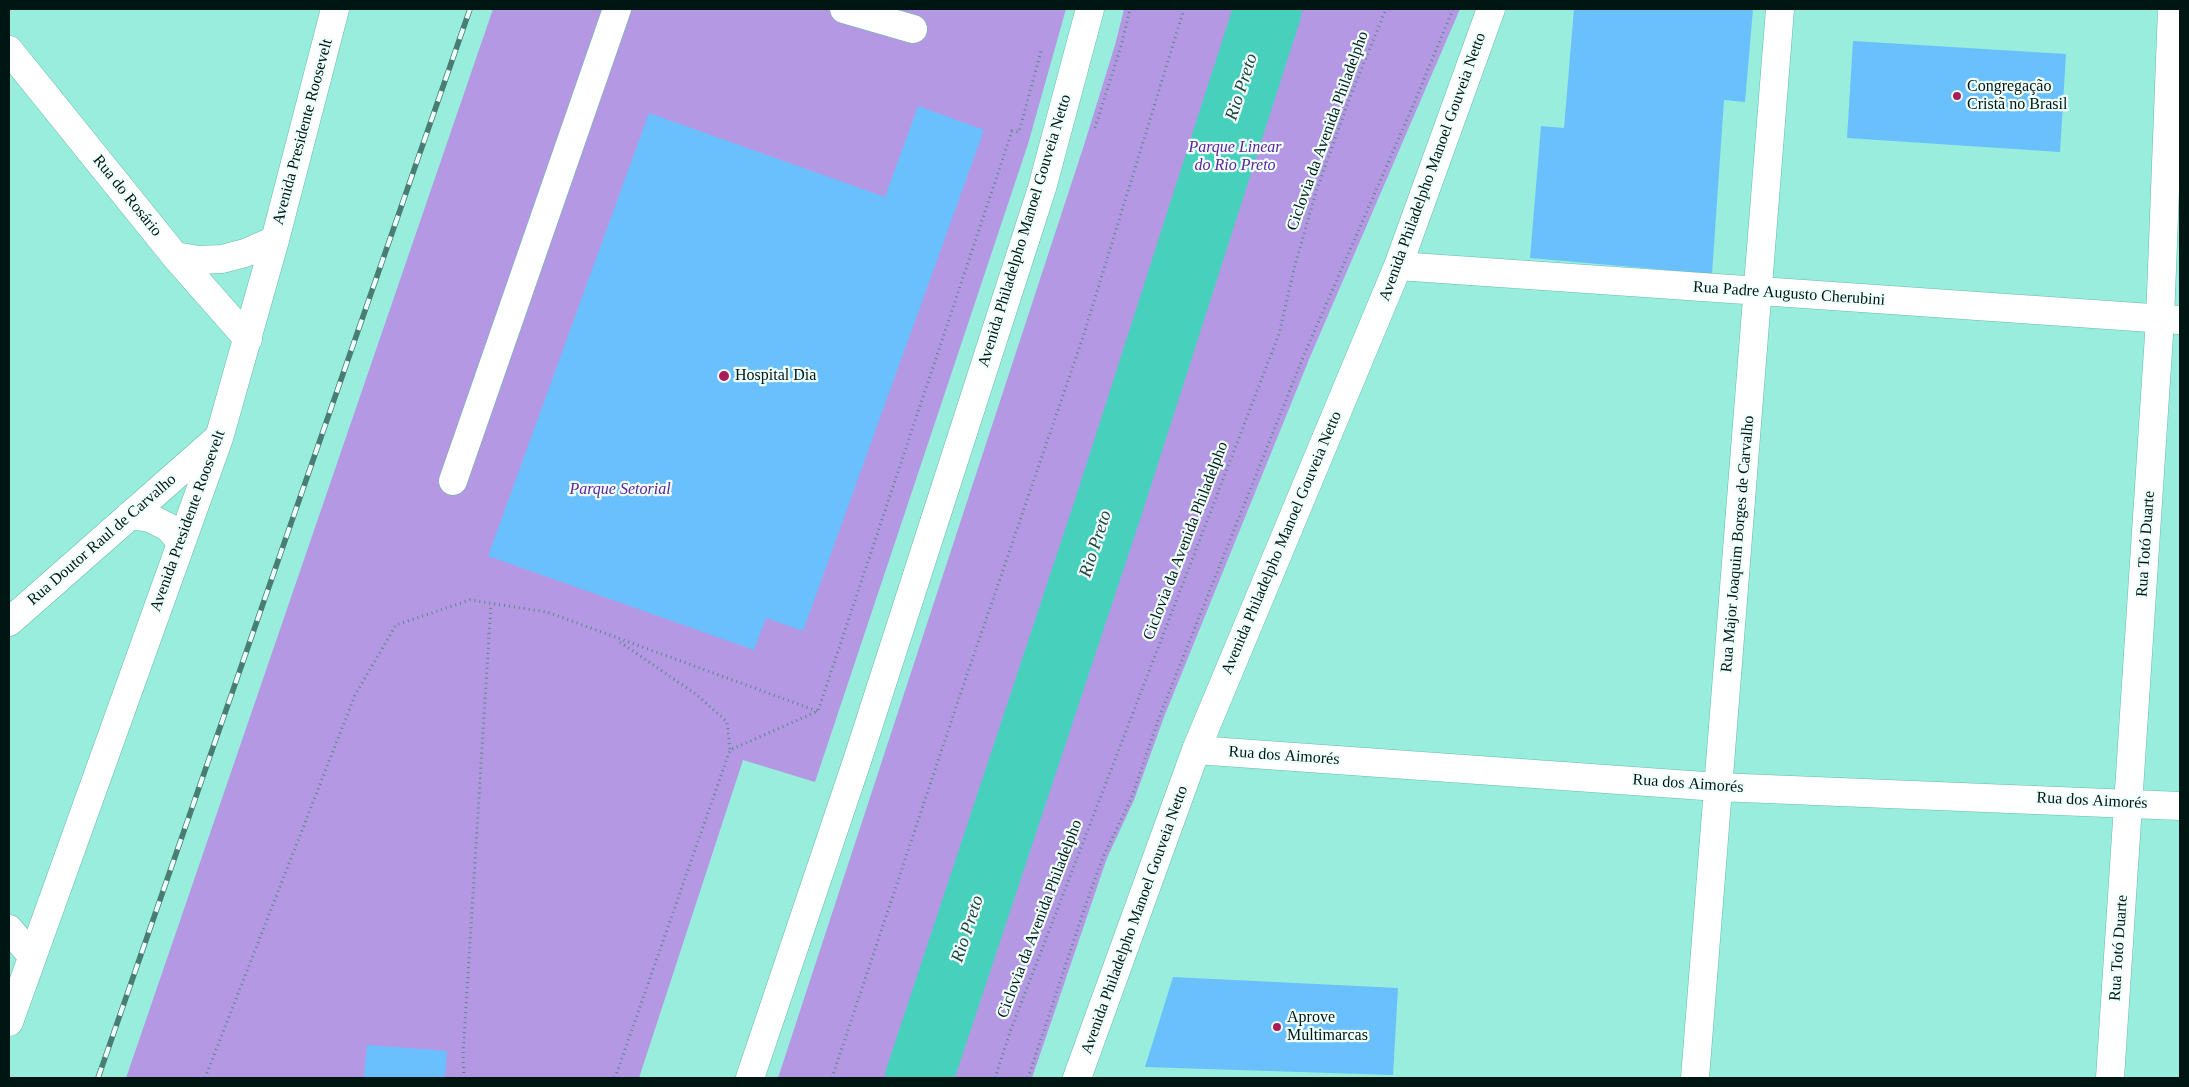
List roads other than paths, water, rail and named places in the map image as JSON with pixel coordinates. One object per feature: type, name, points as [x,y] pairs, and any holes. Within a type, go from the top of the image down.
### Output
[{"type":"street","name":"Avenida Presidente Roosevelt","points":[[9,1022],[219,438],[275,240],[335,9]]},
{"type":"street","points":[[454,481],[617,9]]},
{"type":"street","points":[[844,9],[913,29]]},
{"type":"street","name":"Avenida Philadelpho Manoel Gouveia Netto","points":[[750,1078],[861,748],[1039,197],[1090,9]]},
{"type":"street","name":"Avenida Philadelpho Manoel Gouveia Netto","points":[[1078,1078],[1196,750],[1398,266],[1491,9]]},
{"type":"street","name":"Rua Major Joaquim Borges de Carvalho","points":[[1695,1078],[1780,9]]},
{"type":"street","name":"Rua Totó Duarte","points":[[2110,1078],[2130,802],[2170,320],[2172,9]]},
{"type":"street","name":"Rua do Rosário","points":[[9,50],[175,256],[248,339]]},
{"type":"street","points":[[175,256],[199,260],[222,259],[246,254],[275,240]]},
{"type":"street","name":"Rua Padre Augusto Cherubini","points":[[1398,266],[2170,320]]},
{"type":"street","name":"Rua Doutor Raul de Carvalho","points":[[9,622],[219,438]]},
{"type":"street","points":[[130,515],[150,518],[168,527],[181,542]]},
{"type":"street","name":"Rua dos Aimorés","points":[[1196,750],[1718,787],[2130,802],[2180,806]]},
{"type":"street","points":[[9,929],[32,956]]},
{"type":"waterway","name":"Rio Preto","points":[[919,1078],[1110,502],[1268,9]]},
{"type":"railway","points":[[98,1078],[470,9]]},
{"type":"place","name":"Congregação Cristã no Brasil","points":[[1957,96]]},
{"type":"place","name":"Hospital Dia","points":[[724,376]]},
{"type":"place","name":"Aprove Multimarcas","points":[[1277,1027]]},
{"type":"park label","name":"Parque Linear do Rio Preto","points":[[1235,157]]},
{"type":"park label","name":"Parque Setorial","points":[[620,490]]}]
